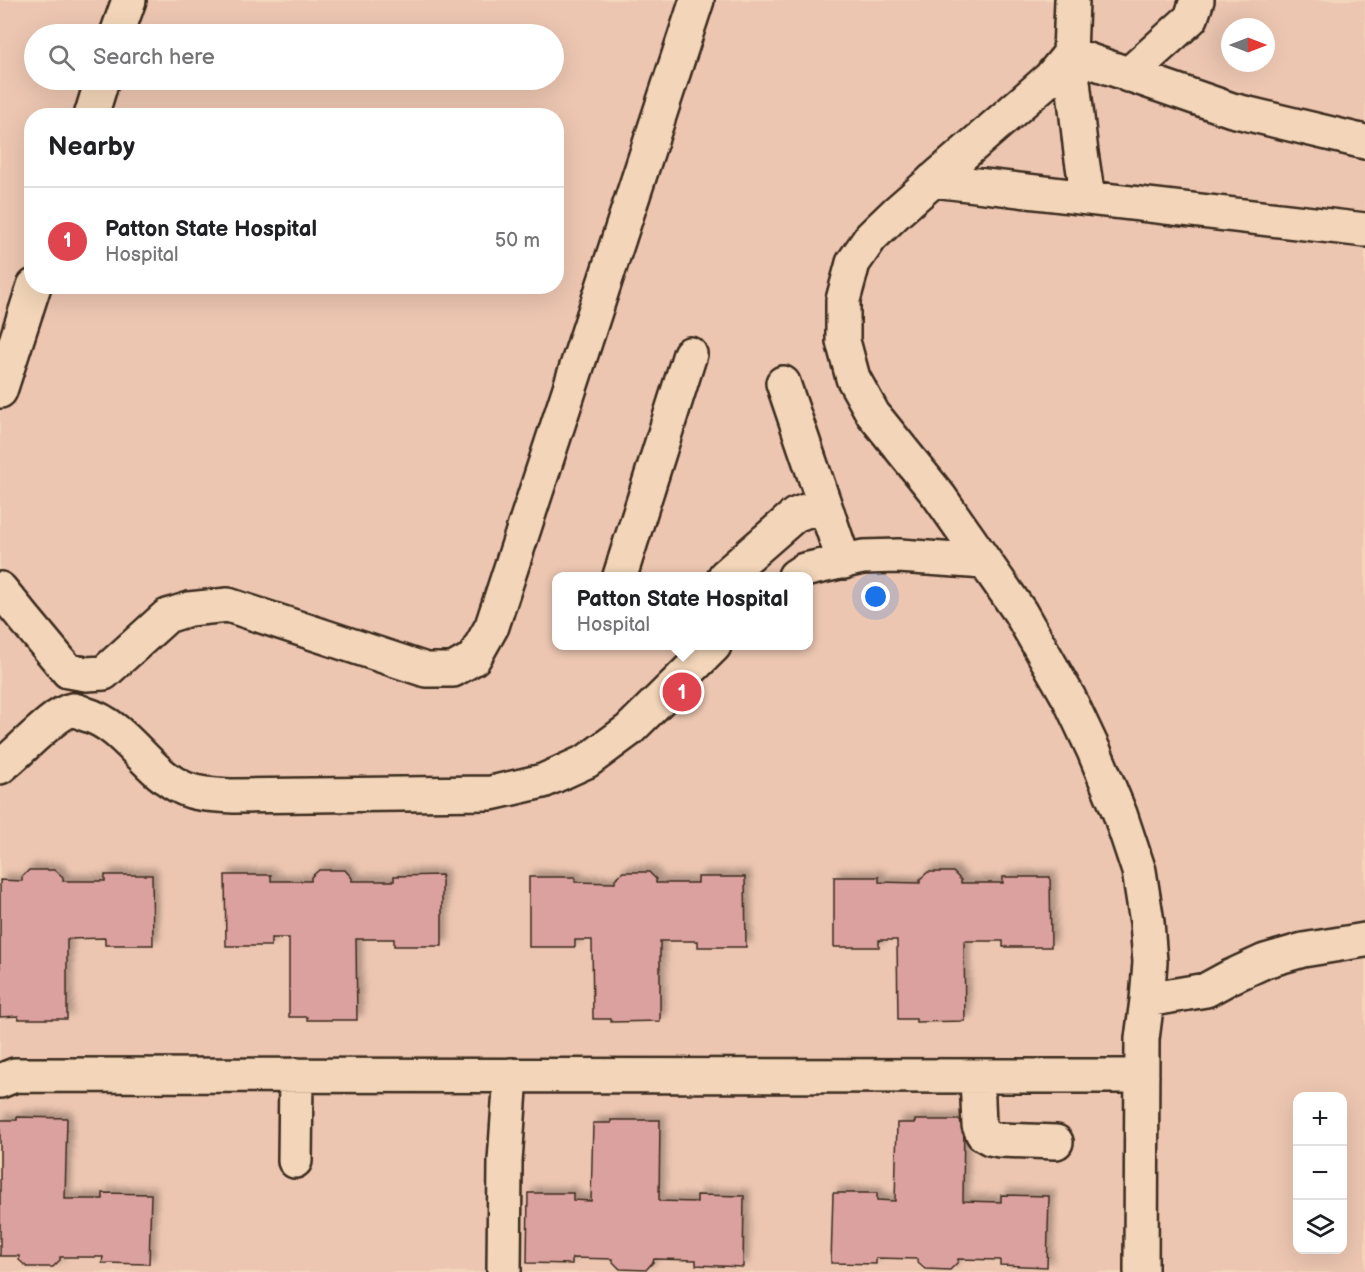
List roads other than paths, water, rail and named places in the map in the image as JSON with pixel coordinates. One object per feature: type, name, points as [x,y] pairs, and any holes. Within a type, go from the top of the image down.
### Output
[{"type":"street","points":[[121,24],[129,0]]},
{"type":"street","points":[[0,589],[68,671],[86,674],[104,673],[167,616],[189,609],[228,605],[426,670],[453,670],[474,658],[492,626],[697,0]]},
{"type":"street","points":[[1128,75],[1191,18],[1197,0]]},
{"type":"street","points":[[1075,2],[1070,54],[1088,198]]},
{"type":"street","points":[[1070,54],[1232,110],[1365,142]]},
{"type":"street","points":[[1070,54],[1050,78],[897,211],[878,231],[853,263],[843,300],[843,341],[853,378],[873,414],[939,496],[1020,612],[1069,699],[1120,814],[1139,871],[1147,922],[1150,962],[1142,1040],[1141,1272]]},
{"type":"street","points":[[93,108],[99,90]]},
{"type":"street","points":[[933,180],[1365,230]]},
{"type":"street","points":[[0,391],[31,294]]},
{"type":"street","points":[[621,572],[690,354]]},
{"type":"street","points":[[783,382],[844,562]]},
{"type":"street","points":[[730,572],[795,515],[811,509],[828,514]]},
{"type":"street","points":[[801,572],[863,557],[900,556],[985,562]]},
{"type":"street","points":[[0,767],[58,716],[73,710],[98,717],[129,741],[163,776],[177,785],[184,789],[209,794],[232,796],[491,793],[543,781],[587,761],[629,730],[709,650]]},
{"type":"street","points":[[1147,1000],[1206,990],[1265,961],[1303,950],[1365,940]]},
{"type":"street","points":[[5,1074],[1142,1076]]},
{"type":"street","points":[[295,1161],[296,1075]]},
{"type":"street","points":[[504,1272],[505,1161],[511,1076]]},
{"type":"street","points":[[977,1076],[979,1125],[983,1134],[1000,1140],[1056,1142]]},
{"type":"place","name":"Patton State Hospital","points":[[682,692]]}]
